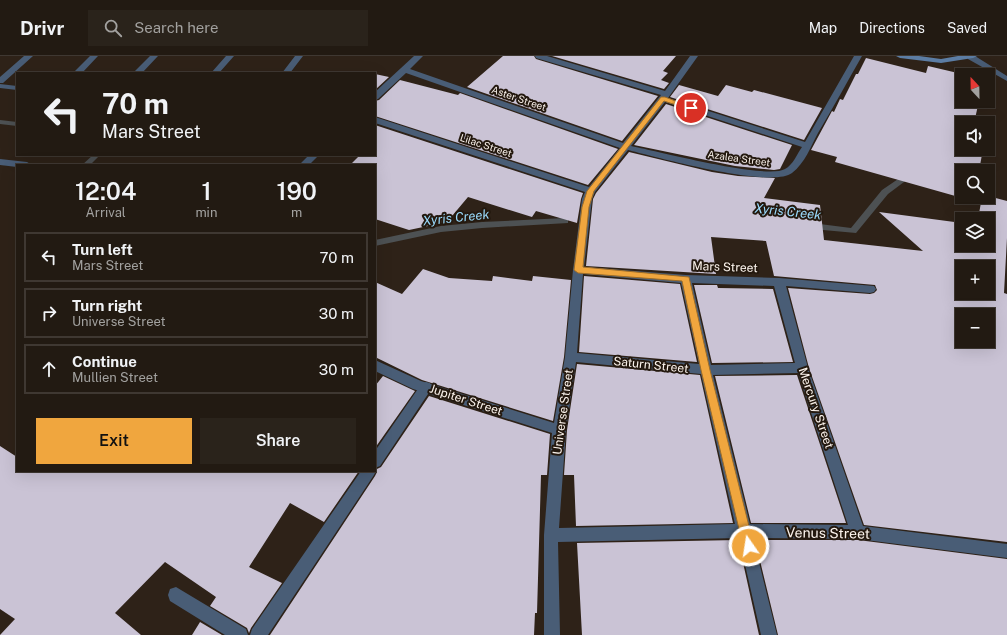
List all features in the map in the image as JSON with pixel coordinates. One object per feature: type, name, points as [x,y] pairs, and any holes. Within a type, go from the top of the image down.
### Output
[{"type":"street","points":[[0,81],[29,56]]},
{"type":"street","points":[[78,72],[94,56]]},
{"type":"street","points":[[138,72],[154,56]]},
{"type":"street","points":[[216,72],[230,56]]},
{"type":"street","points":[[287,72],[299,56]]},
{"type":"street","points":[[376,96],[419,56]]},
{"type":"street","points":[[539,56],[808,146]]},
{"type":"street","points":[[590,191],[664,97],[694,56]]},
{"type":"street","name":"Azalea Street","points":[[625,147],[727,170],[770,175],[788,172],[797,163],[808,146],[858,56]]},
{"type":"street","points":[[900,56],[941,61],[972,57],[1007,79]]},
{"type":"street","name":"Aster Street","points":[[405,70],[625,147]]},
{"type":"street","points":[[0,86],[16,88]]},
{"type":"street","name":"Lilac Street","points":[[376,120],[590,191]]},
{"type":"street","points":[[305,164],[313,156]]},
{"type":"street","points":[[0,162],[18,164]]},
{"type":"street","name":"Universe Street","points":[[552,635],[551,535],[559,430],[571,357],[578,270],[586,207],[590,191]]},
{"type":"street","name":"Mars Street","points":[[578,270],[686,279],[779,282],[870,289]]},
{"type":"street","points":[[686,279],[769,635]]},
{"type":"street","name":"Mercury Street","points":[[779,282],[802,368],[858,532]]},
{"type":"street","name":"Saturn Street","points":[[571,357],[706,370],[802,368]]},
{"type":"street","name":"Jupiter Street","points":[[376,365],[426,387],[559,430]]},
{"type":"street","points":[[376,461],[426,387]]},
{"type":"street","points":[[258,635],[368,472]]},
{"type":"street","name":"Venus Street","points":[[551,535],[858,532],[1007,551]]},
{"type":"street","points":[[176,595],[240,635]]},
{"type":"building","points":[[503,56],[534,56],[536,59],[658,96],[622,141],[467,87]]},
{"type":"building","points":[[552,56],[676,56],[663,71],[668,73],[661,80],[669,83],[664,89]]},
{"type":"building","points":[[866,58],[926,73],[928,66],[955,72],[955,108],[977,108],[976,116],[955,116],[955,156],[982,156],[980,164],[955,164],[955,196],[835,162],[837,157],[811,150],[832,111],[834,112],[840,99],[843,100],[856,74],[858,74]]},
{"type":"building","points":[[376,74],[389,77],[376,89]]},
{"type":"building","points":[[400,80],[458,95],[460,93],[618,149],[588,185],[376,116],[376,101],[379,100]]},
{"type":"building","points":[[679,85],[718,96],[726,85],[752,92],[754,90],[822,108],[804,140],[670,97]]},
{"type":"building","points":[[666,104],[792,145],[780,169],[774,170],[735,166],[634,145]]},
{"type":"building","points":[[376,125],[583,193],[577,223],[536,211],[532,217],[468,197],[447,222],[409,230],[376,219],[376,164],[351,164],[359,156],[376,156]]},
{"type":"building","points":[[629,152],[712,172],[738,176],[775,178],[764,198],[820,205],[824,240],[923,251],[879,212],[955,222],[955,252],[995,252],[995,212],[979,212],[981,204],[995,204],[995,198],[1007,201],[1007,238],[1004,293],[1007,294],[1007,542],[864,525],[809,368],[788,288],[870,294],[877,290],[875,285],[774,276],[766,241],[711,237],[716,274],[586,266],[593,199],[596,193]]},
{"type":"building","points":[[423,269],[449,278],[492,281],[493,276],[532,281],[533,276],[571,280],[564,357],[553,421],[422,380],[376,357],[376,282],[402,294]]},
{"type":"building","points":[[584,276],[680,284],[697,362],[579,352]]},
{"type":"building","points":[[694,285],[717,285],[718,288],[773,289],[793,362],[712,363]]},
{"type":"building","points":[[577,364],[700,375],[733,523],[576,526],[574,475],[564,475],[567,430]]},
{"type":"building","points":[[797,375],[846,523],[751,523],[715,376]]},
{"type":"building","points":[[383,376],[415,391],[376,447],[376,385]]},
{"type":"building","points":[[429,396],[550,434],[547,475],[541,475],[537,613],[535,613],[534,635],[270,635],[375,476],[377,469],[381,467]]},
{"type":"building","points":[[0,446],[16,456],[16,472],[358,472],[324,522],[290,503],[249,567],[282,583],[249,633],[247,628],[210,606],[216,597],[165,562],[115,613],[141,635],[0,635],[15,619],[0,609]]},
{"type":"building","points":[[738,540],[759,635],[582,635],[577,543]]},
{"type":"building","points":[[755,540],[858,540],[1007,559],[1007,635],[778,635]]},
{"type":"building","points":[[200,622],[222,635],[192,635]]},
{"type":"waterway","name":"Xyris Creek","points":[[0,122],[16,124]]},
{"type":"waterway","name":"Xyris Creek","points":[[87,164],[96,156]]},
{"type":"waterway","name":"Xyris Creek","points":[[812,226],[853,231],[885,192],[907,177],[912,178]]},
{"type":"waterway","name":"Xyris Creek","points":[[376,243],[441,229],[482,225],[565,221]]},
{"type":"route","points":[[691,108],[663,99],[590,191],[587,199],[578,270],[686,279],[706,370],[749,546]]}]
